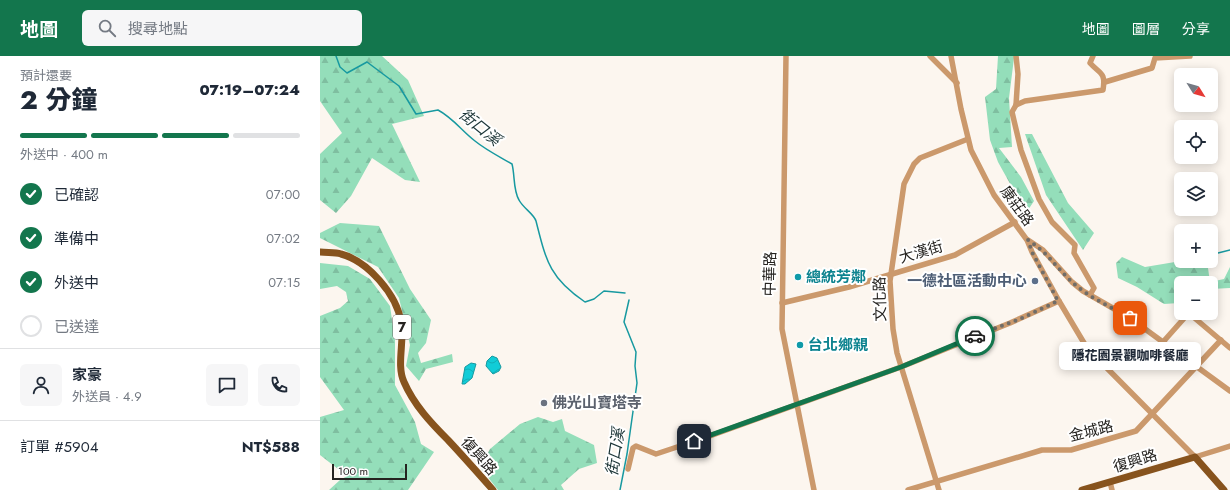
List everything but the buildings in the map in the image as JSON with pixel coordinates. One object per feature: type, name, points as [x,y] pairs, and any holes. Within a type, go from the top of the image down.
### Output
[{"type":"main road","name":"復興路","points":[[320,252],[339,253],[349,256],[385,285],[394,301],[402,322],[401,369],[403,381],[426,418],[493,490]]},
{"type":"main road","name":"復興路","points":[[1082,490],[1195,457]]},
{"type":"main road","points":[[1195,457],[1224,490]]},
{"type":"street","name":"中華路","points":[[786,56],[782,329],[814,490]]},
{"type":"street","points":[[930,56],[957,84]]},
{"type":"street","name":"康莊路","points":[[951,56],[971,150],[994,195],[1028,240],[1032,252],[1058,301],[1087,348],[1195,457]]},
{"type":"street","points":[[1016,56],[1018,74],[1016,105],[1012,112],[1021,150],[1039,199],[1052,222],[1074,245],[1074,253],[1094,288],[1090,295]]},
{"type":"street","points":[[1016,105],[1025,101],[1103,90],[1103,74],[1090,63],[1093,56]]},
{"type":"street","points":[[1104,82],[1152,68],[1155,58],[1190,56]]},
{"type":"street","name":"文化路","points":[[939,490],[901,367],[893,329],[890,281],[904,184],[914,164],[920,158],[968,139]]},
{"type":"street","name":"大漢街","points":[[782,303],[849,287],[960,253],[1015,222]]},
{"type":"street","points":[[1028,240],[1043,250],[1072,282],[1090,295],[1130,318],[1230,391]]},
{"type":"street","points":[[628,469],[633,448],[636,446],[656,454],[901,367],[1015,321],[1058,301]]},
{"type":"street","points":[[1162,342],[1187,315],[1191,315],[1230,348]]},
{"type":"street","name":"金城路","points":[[908,490],[1042,450],[1071,450],[1136,431],[1221,340]]},
{"type":"street","points":[[1195,457],[1230,446]]},
{"type":"street","points":[[1110,482],[1112,490]]},
{"type":"green space","points":[[320,56],[382,56],[408,80],[424,116],[392,124],[420,182],[405,180],[372,158],[351,196],[336,213],[320,200],[320,154],[342,133],[320,101]]},
{"type":"green space","points":[[998,56],[1014,56],[1009,98],[1012,147],[999,148],[1021,177],[1034,201],[1028,210],[1016,202],[1013,189],[998,162],[990,140],[985,97],[996,89]]},
{"type":"green space","points":[[1025,134],[1032,134],[1068,203],[1094,233],[1083,250],[1046,195]]},
{"type":"green space","points":[[340,223],[379,226],[410,289],[431,320],[426,343],[418,353],[421,363],[452,354],[453,362],[426,369],[419,381],[406,366],[410,345],[399,298],[378,267],[320,238],[320,233]]},
{"type":"green space","points":[[1122,257],[1145,267],[1174,262],[1174,268],[1208,268],[1209,276],[1174,276],[1174,303],[1164,304],[1137,287],[1118,278],[1116,263]]},
{"type":"green space","points":[[320,263],[348,266],[370,279],[390,306],[395,340],[395,385],[415,422],[421,444],[434,452],[408,490],[329,490],[347,476],[320,455],[320,417],[344,410],[320,377],[320,316],[340,308],[348,301],[346,292],[337,286],[320,289]]},
{"type":"green space","points":[[1230,267],[1230,288],[1218,289],[1218,280],[1224,279]]},
{"type":"green space","points":[[538,417],[553,422],[562,419],[565,431],[594,445],[597,463],[579,469],[561,485],[564,490],[498,490],[480,467],[490,449],[520,424]]},
{"type":"water","points":[[492,356],[497,358],[501,367],[499,371],[493,374],[486,366],[487,361]]},
{"type":"water","points":[[471,363],[476,364],[472,378],[465,384],[462,384],[465,367]]},
{"type":"waterway","name":"街口溪","points":[[336,56],[340,67],[347,73],[367,62],[399,86],[416,114],[438,110],[479,144],[512,164],[517,196],[521,203],[535,218],[546,257],[556,276],[573,293],[585,302],[594,299],[604,291],[625,293]]},
{"type":"waterway","points":[[1218,253],[1230,250]]},
{"type":"waterway","name":"街口溪","points":[[620,490],[627,454],[637,383],[635,366],[636,352],[624,322],[629,300]]},
{"type":"way so far","points":[[975,336],[1020,319],[1058,301],[1032,252],[1028,240],[1043,250],[1072,282],[1083,291],[1130,318]]},
{"type":"place","name":"總統芳鄰","points":[[798,277]]},
{"type":"place","name":"一德社區活動中心","points":[[1035,281]]},
{"type":"place","name":"隱花園景觀咖啡餐廳","points":[[1130,318]]},
{"type":"place","name":"台北鄉親","points":[[800,345]]},
{"type":"place","name":"佛光山寶塔寺","points":[[544,403]]},
{"type":"route","points":[[694,441],[901,367],[975,336]]}]
